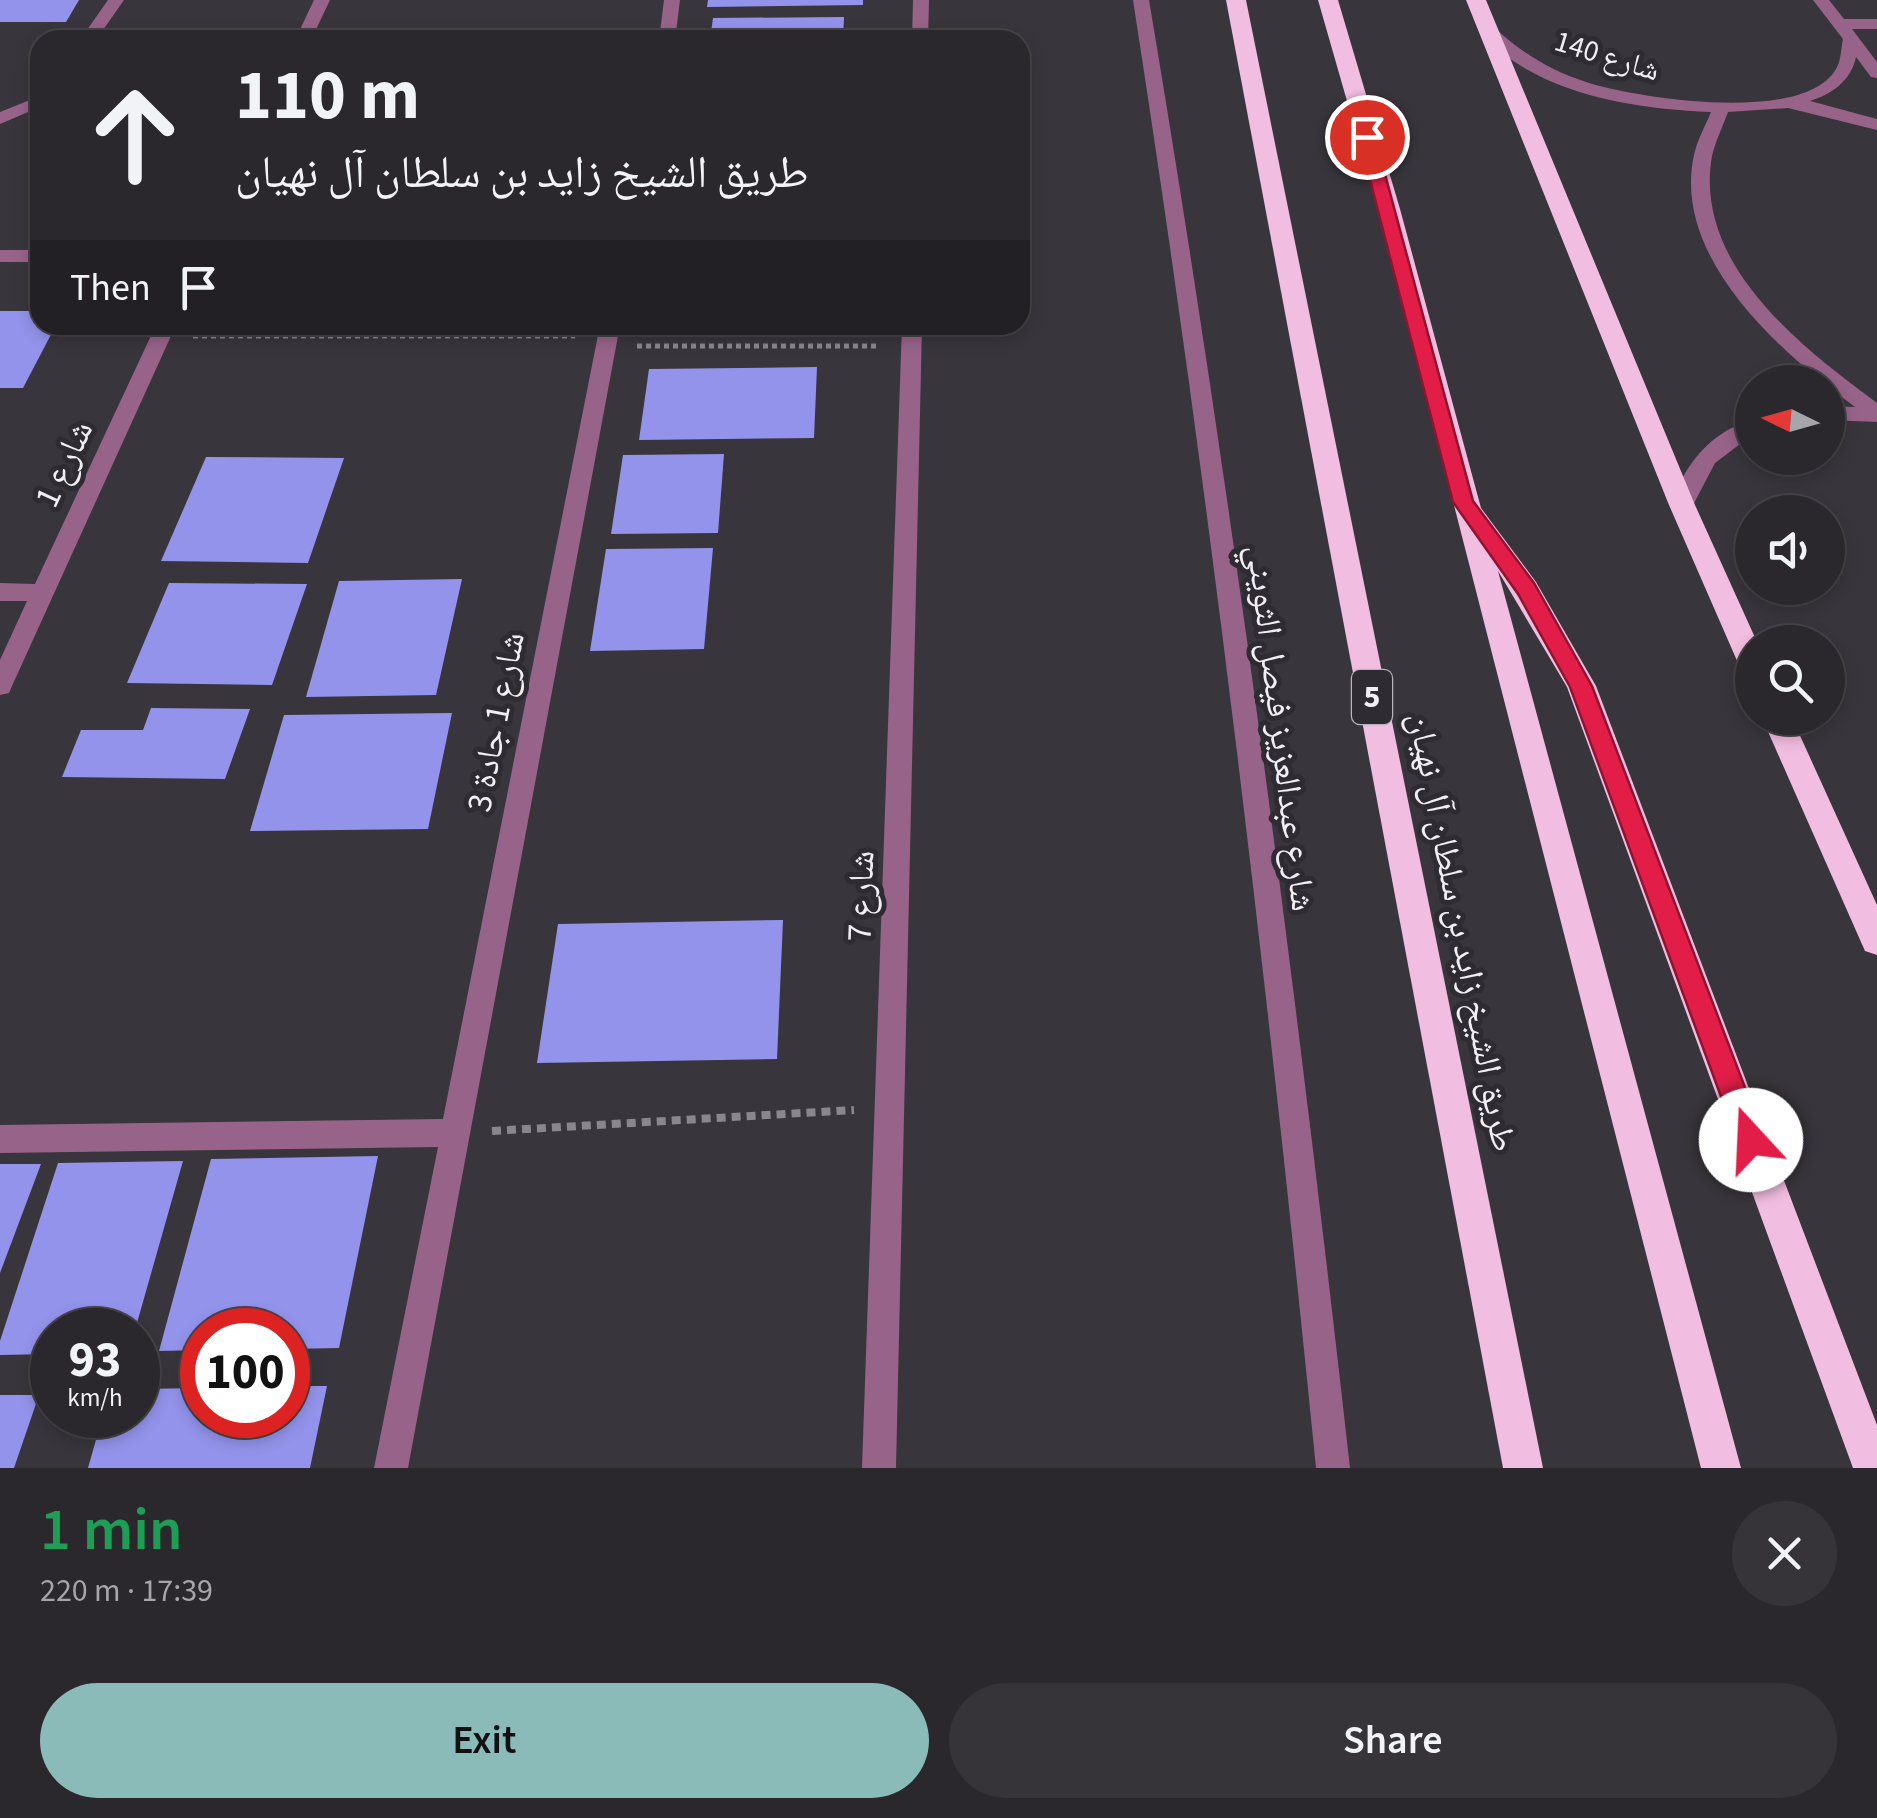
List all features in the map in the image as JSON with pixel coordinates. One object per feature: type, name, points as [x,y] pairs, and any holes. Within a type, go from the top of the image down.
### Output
[{"type":"highway","name":"طريق الشيخ زايد بن سلطان آل نهيان","points":[[1236,0],[1523,1468]]},
{"type":"highway","points":[[1328,0],[1389,209],[1721,1468]]},
{"type":"highway","points":[[1476,0],[1682,506],[1735,625]]},
{"type":"highway","points":[[1464,502],[1526,589],[1580,686],[1873,1468]]},
{"type":"highway","points":[[1785,735],[1877,941]]},
{"type":"highway","points":[[1504,1468],[1509,1394]]},
{"type":"street","points":[[95,30],[116,0]]},
{"type":"street","points":[[308,30],[322,0]]},
{"type":"street","points":[[668,30],[672,0]]},
{"type":"street","points":[[920,30],[921,0]]},
{"type":"street","name":"شارع عبدالعزيز فيصل الثويني","points":[[1141,0],[1177,212],[1244,710],[1333,1468]]},
{"type":"street","points":[[1821,0],[1877,72]]},
{"type":"street","points":[[1845,31],[1877,24]]},
{"type":"street","name":"شارع 140","points":[[1488,31],[1534,66],[1579,85],[1652,103],[1721,109],[1784,102],[1832,82],[1849,62],[1845,31]]},
{"type":"street","name":"شارع 140","points":[[1784,102],[1877,124]]},
{"type":"street","points":[[0,118],[30,105]]},
{"type":"street","points":[[1721,109],[1710,128],[1699,172],[1700,196],[1716,247],[1741,288],[1776,331],[1877,414]]},
{"type":"street","points":[[0,256],[30,256]]},
{"type":"street","name":"شارع 1","points":[[0,686],[162,335]]},
{"type":"street","name":"شارع 1 جادة 3","points":[[391,1468],[608,336]]},
{"type":"street","name":"شارع 7","points":[[879,1468],[912,336]]},
{"type":"street","points":[[1845,413],[1877,414]]},
{"type":"street","points":[[1682,506],[1687,486],[1710,453],[1735,438]]},
{"type":"street","points":[[0,592],[43,592]]},
{"type":"street","points":[[0,1139],[456,1134]]},
{"type":"path","points":[[534,335],[912,336]]},
{"type":"path","points":[[456,1134],[890,1108]]},
{"type":"building","points":[[0,0],[79,0],[66,22],[0,22]]},
{"type":"building","points":[[708,0],[863,0],[863,5],[707,7]]},
{"type":"building","points":[[844,17],[843,30],[711,30],[713,18]]},
{"type":"building","points":[[0,311],[30,311],[30,335],[51,335],[23,388],[0,388]]},
{"type":"building","points":[[817,367],[814,438],[639,440],[649,369]]},
{"type":"building","points":[[724,454],[718,533],[611,534],[623,455]]},
{"type":"building","points":[[206,457],[344,458],[308,563],[161,561]]},
{"type":"building","points":[[713,548],[704,649],[590,651],[606,549]]},
{"type":"building","points":[[462,579],[436,695],[306,697],[339,581]]},
{"type":"building","points":[[169,583],[307,584],[272,685],[127,683]]},
{"type":"building","points":[[151,708],[250,709],[225,779],[62,777],[81,730],[143,730]]},
{"type":"building","points":[[452,713],[428,829],[250,831],[284,715]]},
{"type":"building","points":[[783,920],[777,1059],[537,1063],[558,924]]},
{"type":"building","points":[[378,1156],[339,1348],[310,1349],[310,1308],[180,1308],[180,1351],[160,1351],[211,1159]]},
{"type":"building","points":[[183,1161],[141,1308],[30,1308],[30,1354],[0,1355],[0,1341],[58,1163]]},
{"type":"building","points":[[0,1164],[41,1164],[0,1273]]},
{"type":"building","points":[[310,1386],[327,1386],[310,1468],[88,1468],[96,1438],[160,1438],[160,1389],[180,1388],[180,1438],[310,1438]]},
{"type":"building","points":[[0,1395],[30,1395],[30,1421],[14,1468],[0,1468]]},
{"type":"route","points":[[1367,137],[1464,502],[1526,589],[1580,686],[1751,1140]]}]
